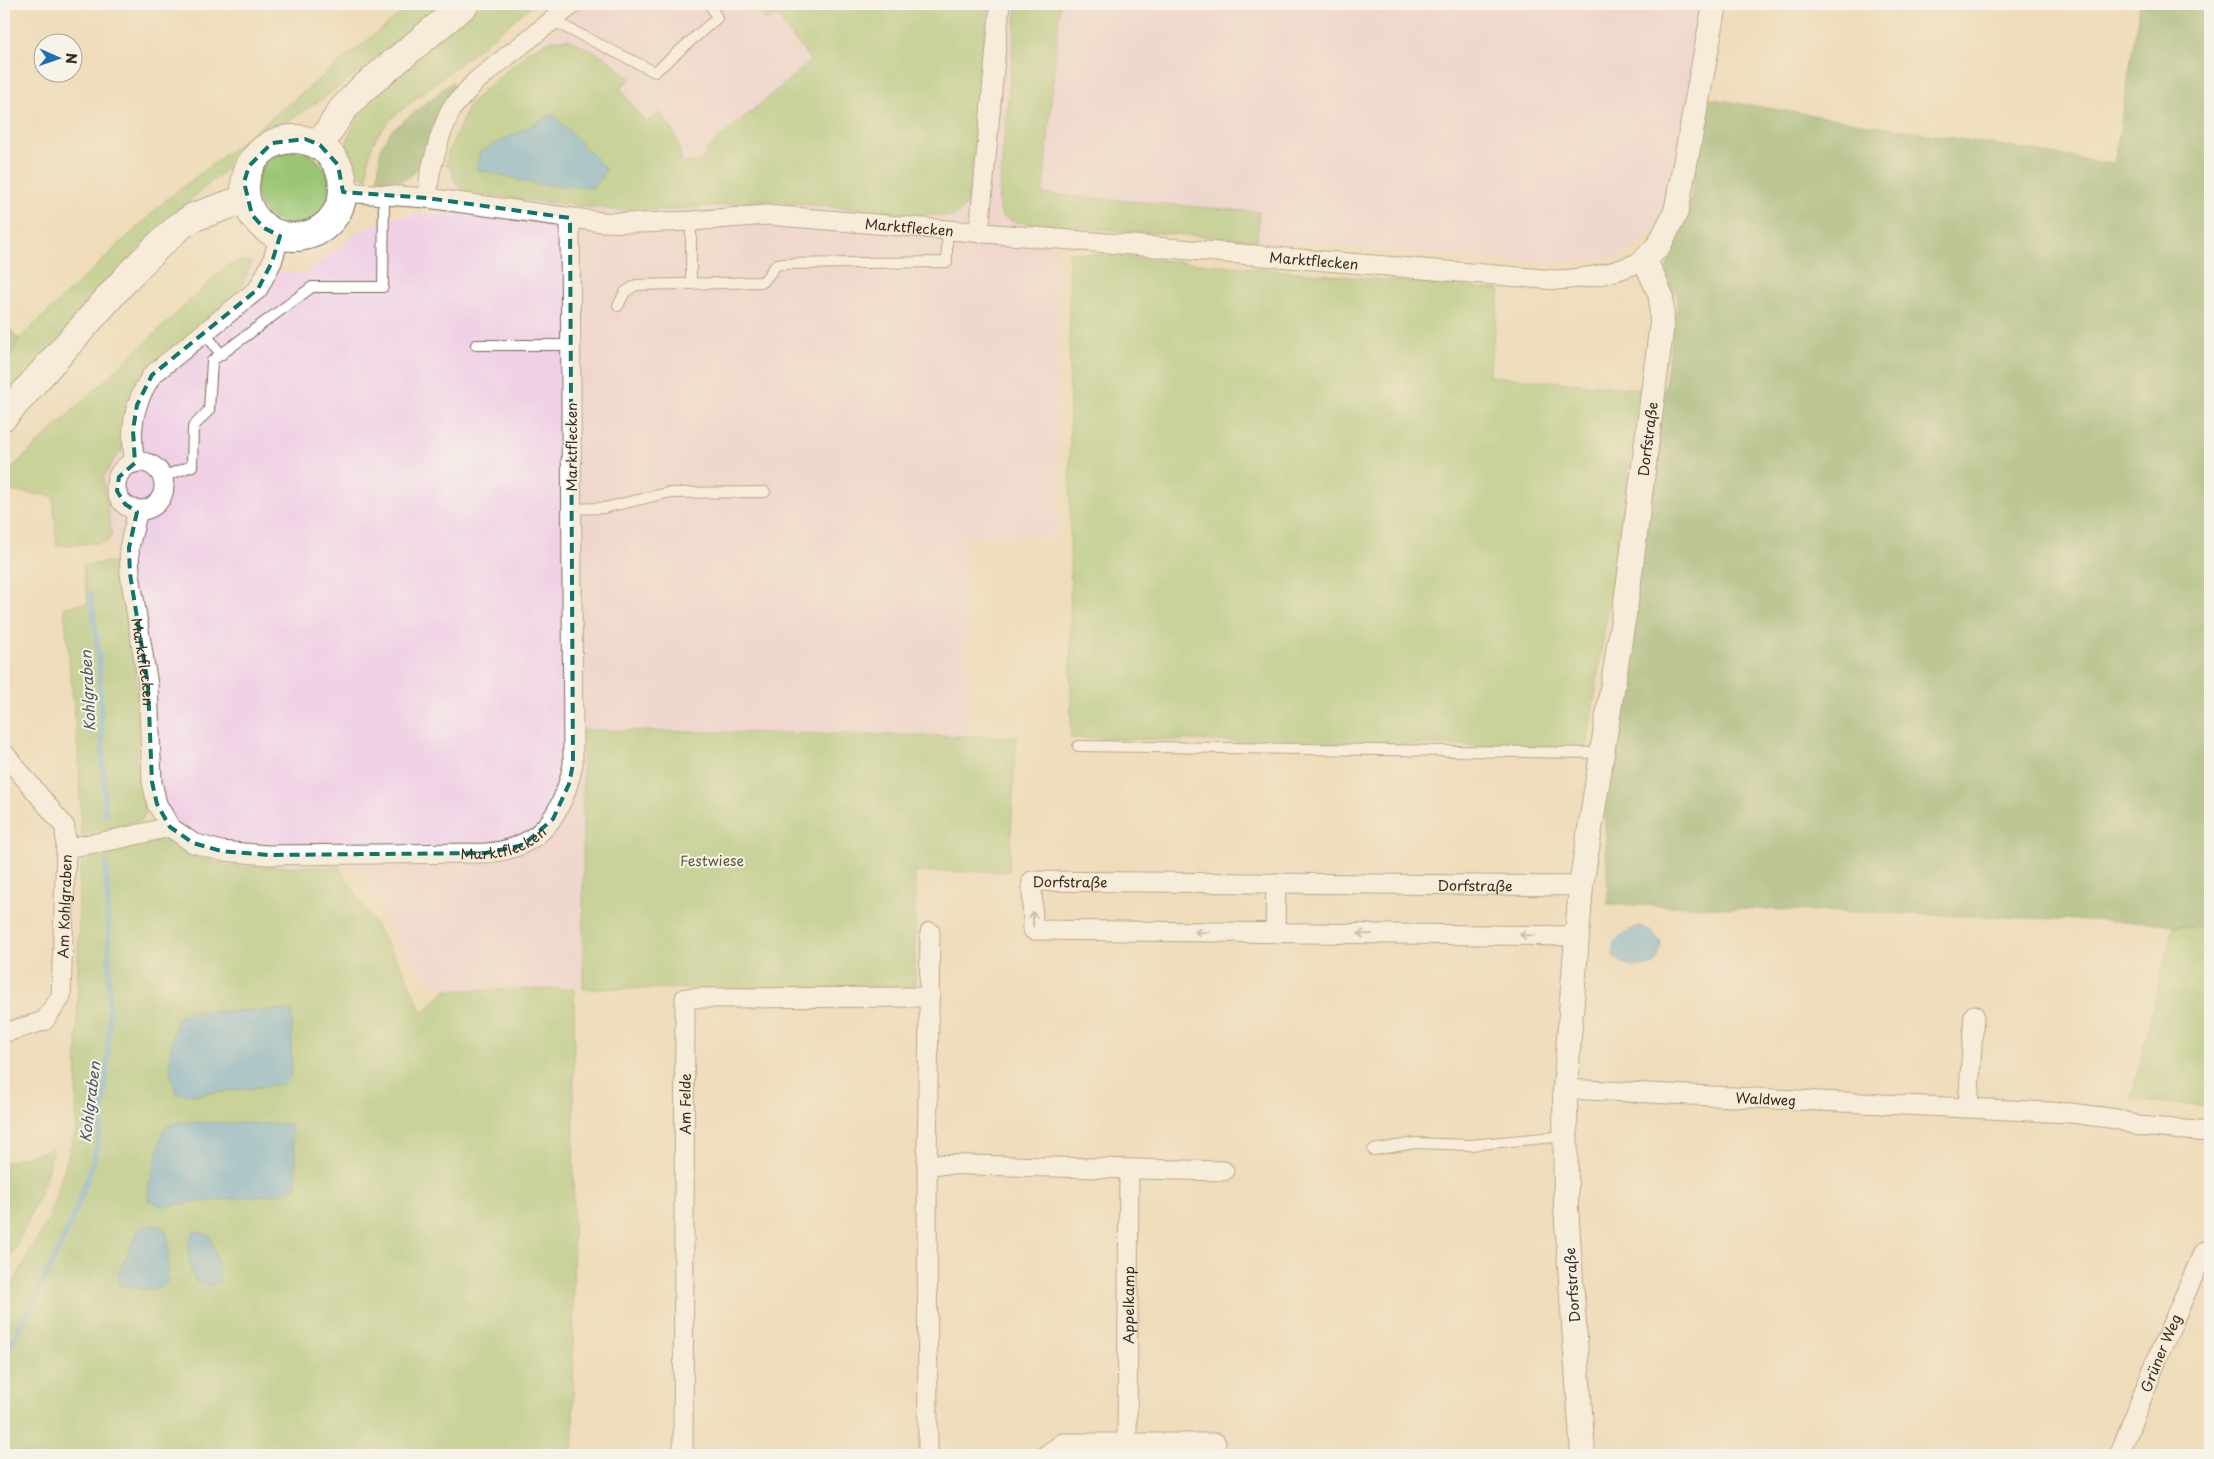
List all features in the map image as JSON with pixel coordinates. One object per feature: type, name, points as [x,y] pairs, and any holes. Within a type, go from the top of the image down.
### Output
[{"type":"main road","points":[[320,145],[342,110],[362,89],[465,4]]},
{"type":"main road","points":[[288,138],[304,139],[320,145],[330,154],[338,165],[342,178],[343,192],[338,209],[328,223],[314,233],[298,237],[280,236],[264,228],[252,215],[245,199],[244,182],[249,166],[258,153],[272,143],[288,138]]},
{"type":"main road","points":[[4,416],[124,280],[180,226],[194,217],[245,199]]},
{"type":"street","points":[[427,198],[432,164],[451,109],[476,81],[573,4]]},
{"type":"street","points":[[979,233],[1000,4]]},
{"type":"street","points":[[1645,260],[1659,245],[1676,212],[1715,4]]},
{"type":"street","name":"Marktflecken","points":[[343,192],[427,198],[570,218],[640,223],[691,222],[767,215],[1556,280],[1590,278],[1617,272],[1645,260]]},
{"type":"street","name":"Marktflecken","points":[[138,510],[130,548],[130,574],[148,685],[152,782],[157,804],[170,827],[193,843],[220,851],[268,855],[500,852],[522,845],[541,832],[561,807],[569,784],[573,764],[570,218]]},
{"type":"street","points":[[135,463],[133,430],[140,393],[152,375],[258,289],[272,262],[280,236]]},
{"type":"street","name":"Dorfstraße","points":[[1583,1455],[1566,1208],[1565,1089],[1581,886],[1628,589],[1662,323],[1661,296],[1645,260]]},
{"type":"street","points":[[135,463],[154,467],[162,477],[164,484],[161,498],[151,507],[138,510],[125,504],[117,491],[118,477],[128,466],[135,463]]},
{"type":"street","points":[[4,752],[65,828],[66,848]]},
{"type":"street","name":"Am Kohlgraben","points":[[4,1033],[44,1021],[61,997],[66,848],[104,842],[170,827]]},
{"type":"street","name":"Dorfstraße","points":[[1576,936],[1033,930],[1032,881],[1581,886]]},
{"type":"street","points":[[1275,933],[1276,883]]},
{"type":"street","points":[[928,1455],[927,1164],[930,932]]},
{"type":"street","name":"Am Felde","points":[[683,1455],[685,998],[930,997]]},
{"type":"street","points":[[1968,1107],[1974,1015]]},
{"type":"street","name":"Waldweg","points":[[1565,1089],[2071,1113],[2118,1119],[2138,1126],[2210,1132]]},
{"type":"street","points":[[927,1164],[1224,1171]]},
{"type":"street","name":"Appelkamp","points":[[1127,1441],[1128,1169]]},
{"type":"street","name":"Grüner Weg","points":[[2118,1455],[2160,1352],[2208,1247]]},
{"type":"street","points":[[1046,1455],[1063,1443],[1127,1441],[1216,1443]]},
{"type":"lane","points":[[553,21],[655,72],[717,18],[710,4]]},
{"type":"lane","points":[[162,477],[192,466],[193,427],[209,410],[212,361],[312,287],[383,287],[384,195]]},
{"type":"lane","points":[[691,222],[691,284]]},
{"type":"lane","points":[[618,306],[625,292],[636,285],[763,282],[777,264],[947,262],[948,230]]},
{"type":"lane","points":[[205,332],[221,354]]},
{"type":"lane","points":[[476,345],[570,345]]},
{"type":"lane","points":[[571,509],[604,508],[667,493],[765,492]]},
{"type":"lane","points":[[1078,746],[1601,753]]},
{"type":"lane","points":[[1373,1150],[1415,1143],[1470,1144],[1564,1136]]},
{"type":"highlighted area","points":[[305,139],[320,145],[338,165],[343,192],[427,198],[570,218],[573,764],[569,784],[553,819],[523,845],[486,853],[268,855],[221,851],[193,843],[170,827],[157,804],[152,782],[148,685],[130,574],[129,548],[137,512],[125,504],[117,491],[119,477],[135,463],[133,430],[137,405],[152,375],[258,289],[272,262],[280,236],[264,228],[252,215],[244,182],[249,166],[272,143]]},
{"type":"shaded area","points":[[585,4],[1706,4],[1670,192],[1659,222],[1642,245],[1625,255],[1591,261],[1541,263],[1057,226],[1059,536],[965,537],[967,737],[583,730],[583,989],[446,990],[422,974],[404,949],[372,894],[362,868],[229,866],[203,859],[160,837],[138,785],[136,760],[139,724],[137,683],[103,478],[115,458],[122,451],[126,404],[141,377],[213,316],[240,288],[252,262],[288,273],[305,274],[367,227],[391,218],[413,214],[455,215],[458,193],[448,182],[446,165],[448,153],[470,103]]},
{"type":"green space","points":[[412,4],[446,4],[324,98],[262,138],[181,208],[147,239],[4,401],[4,371],[19,339],[166,200],[235,147]]},
{"type":"green space","points":[[482,4],[534,4],[393,117],[372,145],[367,180],[347,164],[346,150],[352,128],[365,108],[402,68]]},
{"type":"green space","points":[[753,4],[988,4],[970,188],[963,208],[953,217],[764,201],[668,210],[613,210],[468,193],[456,183],[452,169],[446,165],[448,153],[470,103],[530,50],[553,40],[568,39],[603,56],[631,78],[620,88],[646,123],[660,112],[675,136],[682,163],[702,161],[708,148],[811,61],[776,15],[767,21]]},
{"type":"green space","points":[[1017,4],[1060,4],[1043,194],[1259,212],[1257,240],[1014,222],[1002,216],[998,204]]},
{"type":"green space","points":[[2140,4],[2210,4],[2210,929],[2145,922],[1608,904],[1604,792],[1678,298],[1668,280],[1667,266],[1689,210],[1707,98],[2114,164]]},
{"type":"green space","points":[[452,82],[454,86],[432,127],[427,147],[416,171],[404,179],[377,182],[381,147],[391,131]]},
{"type":"green space","points":[[293,151],[307,154],[319,162],[327,174],[330,188],[327,202],[319,214],[307,222],[293,225],[279,222],[267,214],[259,202],[256,188],[259,174],[267,162],[279,154]]},
{"type":"green space","points":[[1069,252],[1500,290],[1489,376],[1640,389],[1587,748],[1071,738]]},
{"type":"green space","points":[[243,260],[252,262],[241,288],[213,316],[141,377],[126,404],[122,451],[115,458],[103,478],[112,535],[107,542],[57,546],[53,496],[9,491],[4,475],[227,266]]},
{"type":"green space","points":[[4,322],[19,339],[4,371]]},
{"type":"green space","points":[[115,563],[118,568],[137,683],[139,724],[136,760],[138,785],[145,805],[145,814],[141,821],[81,835],[79,761],[64,607],[88,603],[83,565]]},
{"type":"green space","name":"Festwiese","points":[[583,730],[1016,737],[1009,871],[915,872],[915,987],[583,989]]},
{"type":"green space","points":[[160,837],[203,859],[229,866],[339,867],[404,971],[422,1013],[446,990],[574,989],[573,1455],[4,1455],[4,1300],[49,1218],[76,1130],[79,878],[83,854]],"holes":[[[285,1010],[283,1084],[196,1095],[177,1093],[177,1019],[189,1012]],[[209,1235],[215,1252],[211,1286],[197,1282],[191,1274]]]},
{"type":"green space","points":[[2173,926],[2210,929],[2210,1107],[2131,1100]]},
{"type":"green space","points":[[53,1149],[39,1196],[4,1270],[4,1163]]},
{"type":"water","points":[[553,114],[606,170],[593,188],[536,184],[476,169],[480,152]]},
{"type":"water","points":[[1639,926],[1652,931],[1661,943],[1658,958],[1654,964],[1633,966],[1613,957],[1614,942],[1626,932]]},
{"type":"water","points":[[285,1010],[292,1012],[291,1076],[283,1084],[196,1095],[177,1093],[171,1075],[170,1056],[177,1019],[189,1012]]},
{"type":"water","points":[[178,1122],[290,1124],[296,1160],[296,1185],[285,1193],[162,1206],[148,1200],[149,1187],[164,1128]]},
{"type":"water","points":[[157,1225],[166,1230],[169,1248],[167,1282],[162,1286],[151,1289],[139,1289],[121,1285],[118,1275],[138,1231],[144,1227]]},
{"type":"water","points":[[194,1231],[209,1235],[218,1264],[219,1283],[211,1286],[197,1282],[194,1277],[190,1264],[189,1249],[191,1236]]},
{"type":"waterway","name":"Kohlgraben","points":[[91,595],[99,658],[105,815]]},
{"type":"waterway","name":"Kohlgraben","points":[[4,1357],[69,1226],[97,1146],[103,1111],[109,1039],[106,861]]}]
